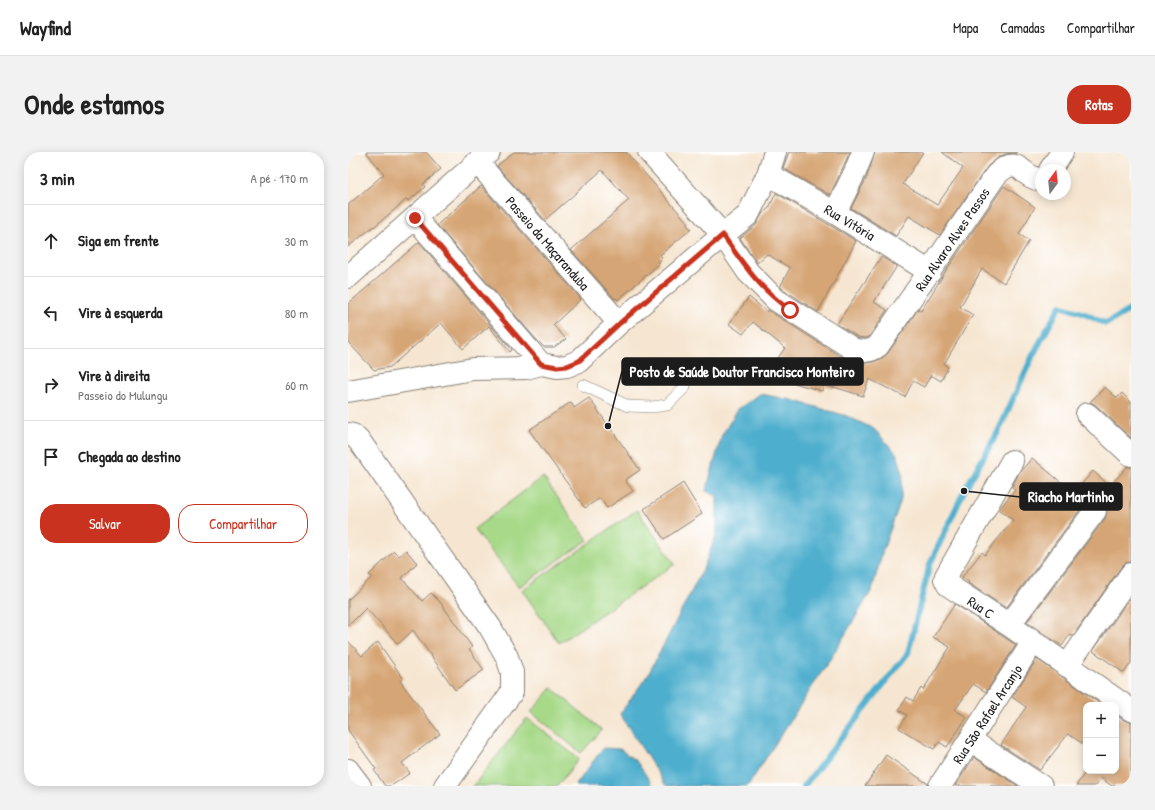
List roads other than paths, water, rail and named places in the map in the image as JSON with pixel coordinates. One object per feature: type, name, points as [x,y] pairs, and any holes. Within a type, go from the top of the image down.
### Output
[{"type":"street","points":[[348,391],[473,369],[526,368],[541,364],[557,367],[567,366],[579,361],[620,323],[748,215],[768,174],[775,152]]},
{"type":"street","points":[[835,213],[863,152]]},
{"type":"street","points":[[1054,164],[1062,152]]},
{"type":"street","points":[[652,153],[723,235]]},
{"type":"street","points":[[348,277],[483,157]]},
{"type":"street","name":"Passeio da Maçaranduba","points":[[483,157],[620,323]]},
{"type":"street","name":"Rua Alvaro Alves Passos","points":[[723,235],[748,272],[776,300],[853,349],[866,352],[873,350],[878,346],[1002,168],[1006,166],[1017,166],[1035,178]]},
{"type":"street","name":"Rua Vitória","points":[[768,174],[835,213],[930,272]]},
{"type":"street","points":[[415,218],[541,364]]},
{"type":"street","points":[[1087,414],[1131,455]]},
{"type":"street","points":[[348,434],[353,436],[366,449],[486,621],[507,657],[512,672],[512,692],[445,786]]},
{"type":"street","name":"Rua C","points":[[1012,461],[945,579],[948,585],[1009,624],[1131,710]]},
{"type":"street","points":[[1009,624],[1095,511]]},
{"type":"street","points":[[1067,666],[1131,574]]},
{"type":"street","name":"Rua São Rafael Arcanjo","points":[[940,786],[1033,642]]},
{"type":"street","points":[[970,740],[1041,786]]},
{"type":"street","points":[[348,770],[360,786]]},
{"type":"lane","points":[[583,384],[628,406],[652,408],[667,405],[685,387]]},
{"type":"water","points":[[760,394],[792,400],[847,416],[874,429],[897,454],[903,473],[901,500],[883,550],[872,590],[834,653],[748,786],[666,786],[620,714],[649,673],[703,569],[717,533],[717,496],[706,491],[722,435],[738,409]]},
{"type":"water","points":[[603,748],[620,749],[637,762],[653,786],[575,786]]},
{"type":"waterway","points":[[804,786],[908,653],[930,564],[964,491],[998,432],[1033,355],[1060,306],[1085,314],[1106,324],[1131,309]]},
{"type":"place","name":"Posto de Saúde Doutor Francisco Monteiro","points":[[608,426]]},
{"type":"place","name":"Riacho Martinho","points":[[964,491]]}]
